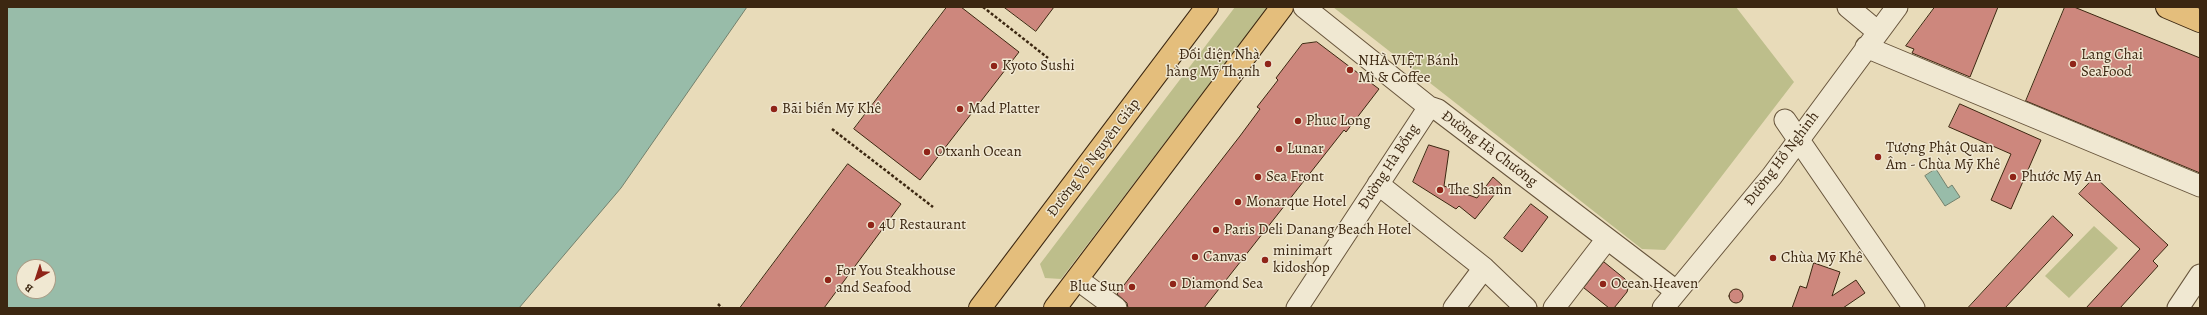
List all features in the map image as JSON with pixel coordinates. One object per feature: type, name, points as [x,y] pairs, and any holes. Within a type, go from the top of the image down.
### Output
[{"type":"main road","name":"Đường Võ Nguyên Giáp","points":[[985,306],[1207,7]]},
{"type":"main road","points":[[1055,308],[1282,7]]},
{"type":"main road","points":[[2167,7],[2200,21]]},
{"type":"street","name":"Đường Hà Chương","points":[[1304,7],[1437,106],[1676,291]]},
{"type":"street","points":[[1848,7],[1872,39],[2200,186]]},
{"type":"street","name":"Đường Hồ Nghinh","points":[[1663,308],[1800,140],[1872,39],[1897,7]]},
{"type":"street","name":"Đường Hà Bổng","points":[[1297,308],[1378,184],[1437,106]]},
{"type":"street","points":[[1785,120],[1914,308]]},
{"type":"street","points":[[1378,184],[1484,268],[1526,308]]},
{"type":"street","points":[[1554,308],[1606,238]]},
{"type":"street","points":[[1454,308],[1484,268]]},
{"type":"street","points":[[2178,308],[2200,275]]},
{"type":"street","points":[[1077,278],[1116,308]]},
{"type":"path","points":[[983,7],[1048,58]]},
{"type":"path","points":[[832,129],[933,207]]},
{"type":"path","points":[[718,304],[722,308]]},
{"type":"shaded area","points":[[7,7],[747,7],[621,188],[519,308],[7,308]]},
{"type":"shaded area","points":[[1235,7],[1268,7],[1061,279],[1045,278],[1040,264]]},
{"type":"shaded area","points":[[1333,7],[1736,7],[1794,82],[1665,250],[1642,249]]},
{"type":"shaded area","points":[[1936,169],[1948,188],[1952,185],[1960,197],[1945,206],[1925,176]]},
{"type":"shaded area","points":[[2094,226],[2118,248],[2069,298],[2045,276]]},
{"type":"building","points":[[947,7],[961,7],[1019,52],[920,180],[854,129]]},
{"type":"building","points":[[1004,7],[1054,7],[1036,31]]},
{"type":"building","points":[[1935,7],[1998,7],[1970,77],[1912,53],[1914,49],[1906,46]]},
{"type":"building","points":[[2065,7],[2074,7],[2200,58],[2200,173],[2026,101]]},
{"type":"building","points":[[1317,42],[1379,89],[1346,132],[1344,130],[1204,308],[1128,308],[1127,303],[1117,294],[1260,109],[1257,107],[1278,80],[1276,78],[1302,44]]},
{"type":"building","name":"Phước Mỹ An","points":[[1960,104],[2041,140],[2011,209],[1991,200],[2011,154],[1949,127]]},
{"type":"building","points":[[1429,145],[1449,151],[1444,186],[1477,198],[1493,177],[1502,185],[1475,219],[1459,206],[1456,209],[1413,182]]},
{"type":"building","points":[[848,164],[901,204],[824,308],[740,308]]},
{"type":"building","points":[[2095,177],[2168,245],[2153,261],[2158,266],[2120,308],[2086,308],[2140,249],[2079,194]]},
{"type":"building","points":[[1531,204],[1548,217],[1522,252],[1504,238]]},
{"type":"building","points":[[2053,216],[2073,235],[2005,308],[1968,308]]},
{"type":"building","name":"Ocean Heaven","points":[[1604,262],[1629,284],[1627,292],[1614,308],[1609,308],[1584,288]]},
{"type":"building","points":[[1814,263],[1840,272],[1832,296],[1856,280],[1865,293],[1843,308],[1792,308],[1800,286],[1806,288]]},
{"type":"building","points":[[1736,289],[1741,291],[1743,296],[1741,301],[1736,303],[1731,301],[1729,296],[1731,291]]},
{"type":"place","name":"Đối diện Nhà hàng Mỹ Thạnh","points":[[1268,64]]},
{"type":"place","name":"Lang Chai SeaFood","points":[[2073,64]]},
{"type":"place","name":"Kyoto Sushi","points":[[994,66]]},
{"type":"place","name":"NHÀ VIỆT Bánh Mì & Coffee","points":[[1350,70]]},
{"type":"place","name":"Bãi biển Mỹ Khê","points":[[774,109]]},
{"type":"place","name":"Mad Platter","points":[[960,109]]},
{"type":"place","name":"Phuc Long","points":[[1298,121]]},
{"type":"place","name":"Lunar","points":[[1279,149]]},
{"type":"place","name":"Otxanh Ocean","points":[[927,152]]},
{"type":"place","name":"Tượng Phật Quan Âm - Chùa Mỹ Khê","points":[[1878,157]]},
{"type":"place","name":"Sea Front","points":[[1258,177]]},
{"type":"place","name":"Phước Mỹ An","points":[[2013,177]]},
{"type":"place","name":"The Shann","points":[[1440,190]]},
{"type":"place","name":"Monarque Hotel","points":[[1238,202]]},
{"type":"place","name":"4U Restaurant","points":[[871,225]]},
{"type":"place","name":"Paris Deli Danang Beach Hotel","points":[[1216,230]]},
{"type":"place","name":"Canvas","points":[[1195,257]]},
{"type":"place","name":"Chùa Mỹ Khê","points":[[1773,258]]},
{"type":"place","name":"minimart kidoshop","points":[[1265,260]]},
{"type":"place","name":"For You Steakhouse and Seafood","points":[[828,280]]},
{"type":"place","name":"Diamond Sea","points":[[1173,284]]},
{"type":"place","name":"Ocean Heaven","points":[[1603,284]]},
{"type":"place","name":"Blue Sun","points":[[1132,287]]}]
